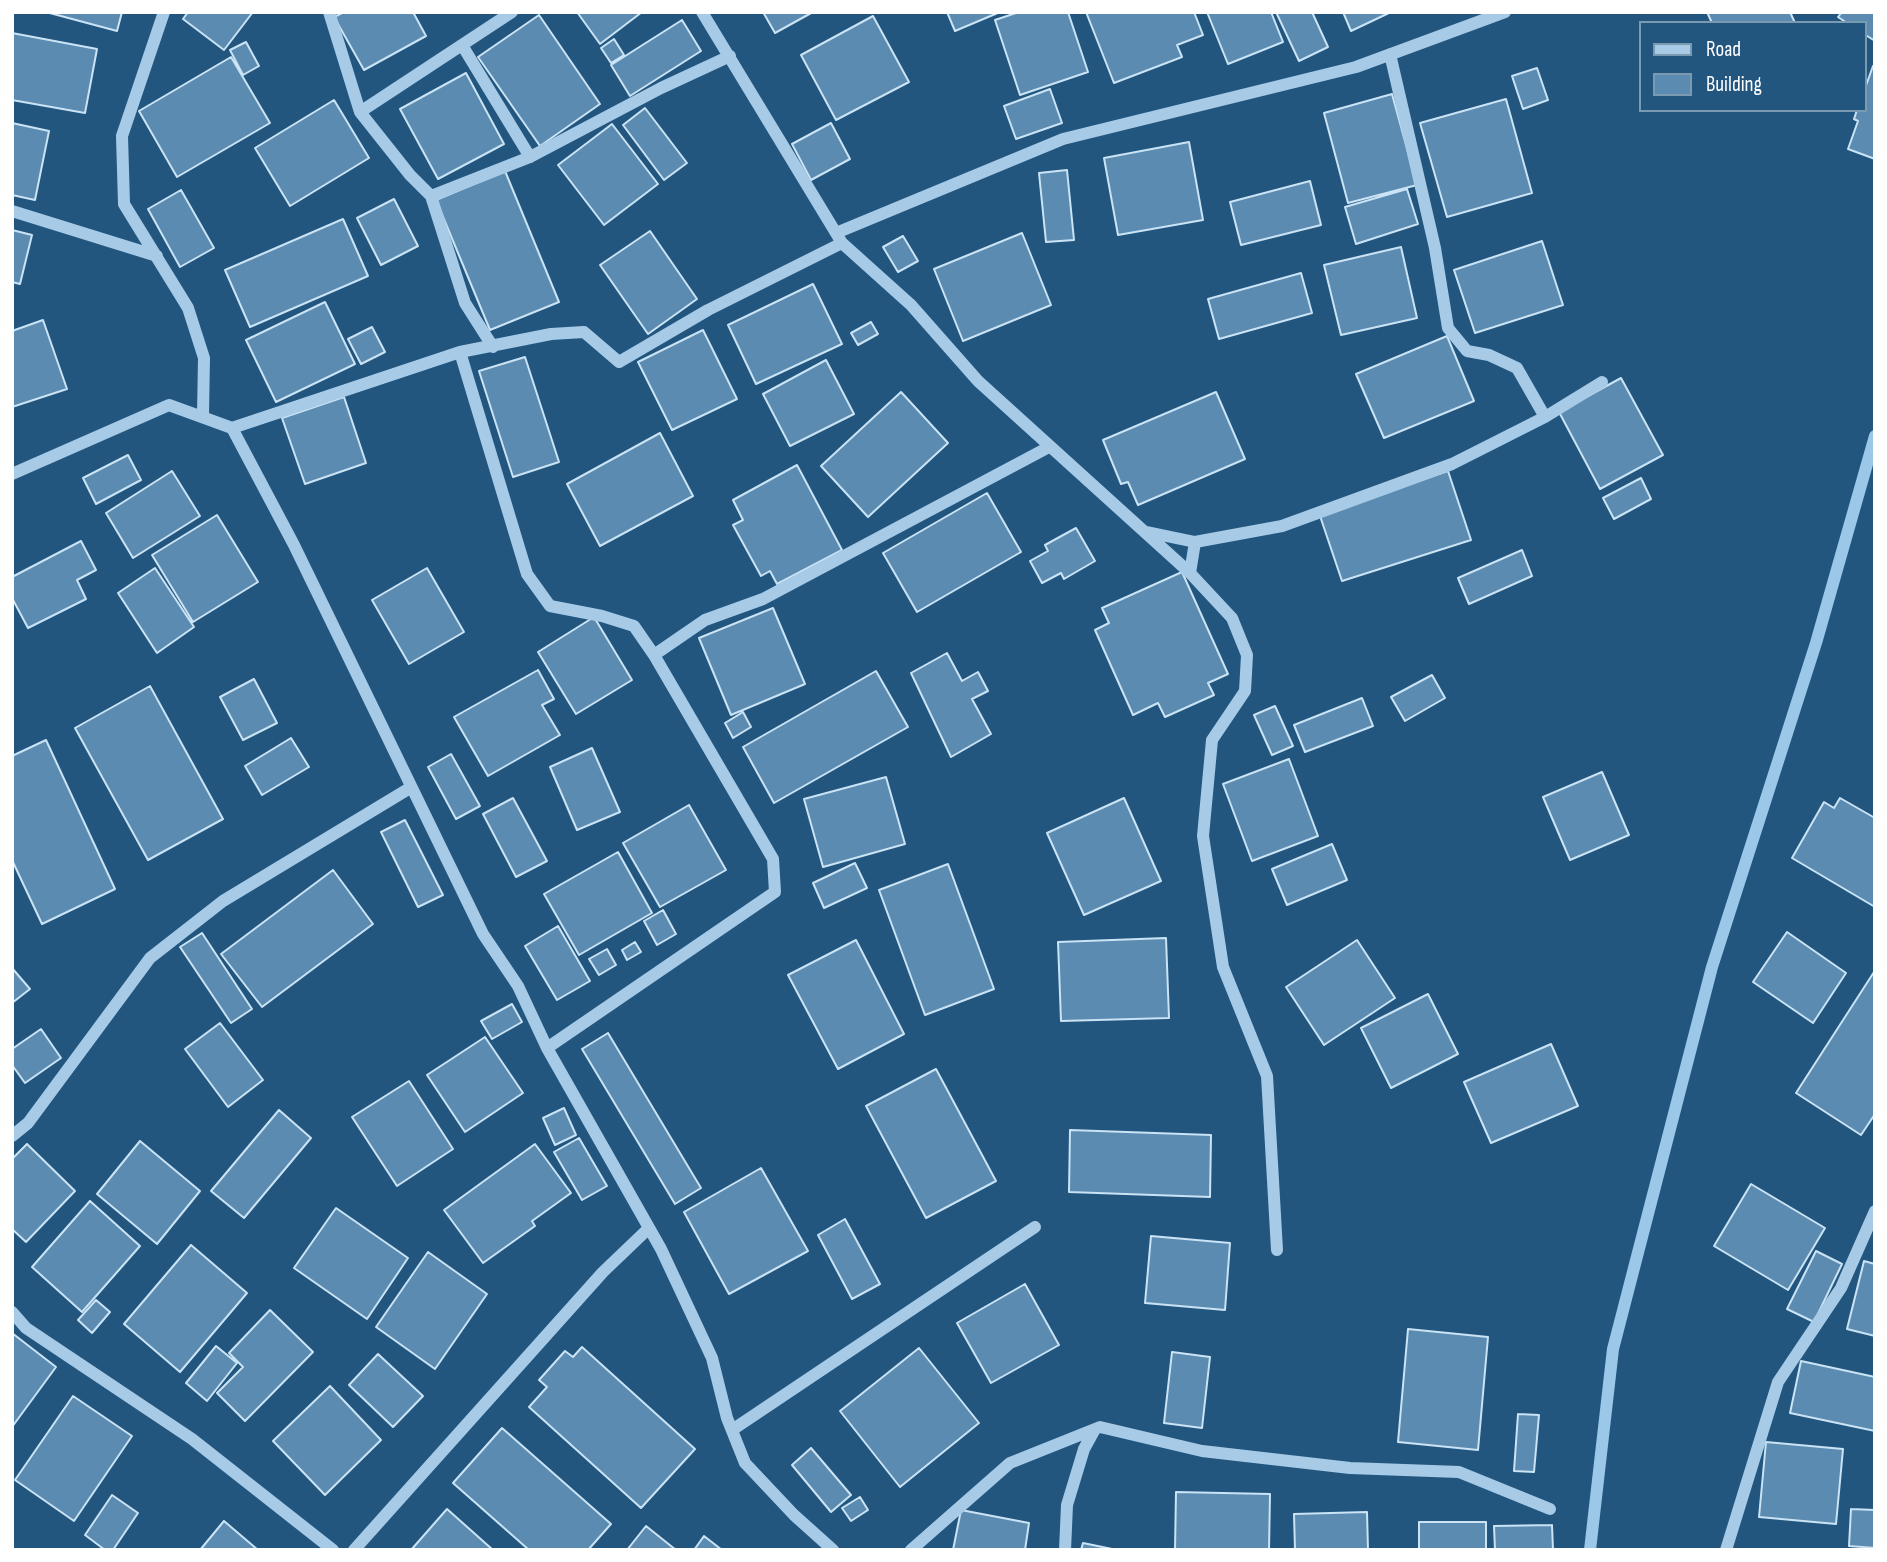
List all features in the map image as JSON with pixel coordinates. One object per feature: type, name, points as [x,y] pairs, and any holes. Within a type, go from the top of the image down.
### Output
[{"type":"street","points":[[164,12],[122,136],[124,204],[188,308],[204,358],[203,415]]},
{"type":"street","points":[[329,12],[360,112],[410,175],[431,196],[465,303],[493,347]]},
{"type":"street","points":[[360,112],[512,12]]},
{"type":"street","points":[[702,12],[839,238],[911,304],[978,380],[1190,573],[1232,618],[1247,655],[1245,691],[1212,740],[1203,836],[1223,967],[1267,1076],[1276,1250]]},
{"type":"street","points":[[232,428],[460,352],[551,334],[584,332],[619,362],[839,238],[1063,139],[1356,67],[1505,12]]},
{"type":"street","points":[[462,45],[530,157]]},
{"type":"street","points":[[1390,54],[1435,248],[1448,328],[1467,352],[1489,355],[1517,368],[1545,417]]},
{"type":"street","points":[[431,196],[530,157],[661,88],[730,56]]},
{"type":"street","points":[[12,211],[157,256]]},
{"type":"street","points":[[460,352],[527,574],[550,607],[602,616],[634,626],[654,655],[773,859],[775,892],[547,1048]]},
{"type":"street","points":[[1145,531],[1195,542],[1282,527],[1452,464],[1545,417],[1602,382]]},
{"type":"street","points":[[14,471],[169,405],[203,415],[232,428],[294,545],[483,934],[518,986],[547,1048],[649,1228],[712,1358],[732,1430],[745,1463],[794,1515],[833,1550]]},
{"type":"street","points":[[654,655],[705,620],[763,599],[1049,447]]},
{"type":"street","points":[[1190,573],[1195,542]]},
{"type":"street","points":[[12,1136],[28,1123],[150,958],[223,901],[410,788]]},
{"type":"street","points":[[1726,1550],[1777,1382],[1840,1287],[1875,1211]]},
{"type":"street","points":[[732,1430],[1035,1227]]},
{"type":"street","points":[[354,1550],[603,1272],[649,1228]]},
{"type":"street","points":[[12,1312],[26,1328],[192,1438],[333,1550]]},
{"type":"street","points":[[911,1550],[1010,1463],[1100,1427],[1202,1451],[1350,1468],[1459,1472],[1550,1509]]},
{"type":"street","points":[[1065,1550],[1067,1505],[1084,1449],[1095,1429]]},
{"type":"building","points":[[46,12],[122,12],[117,31]]},
{"type":"building","points":[[188,12],[253,12],[224,50],[183,19]]},
{"type":"building","points":[[344,12],[413,12],[426,36],[364,70],[334,17]]},
{"type":"building","points":[[577,12],[642,12],[600,44]]},
{"type":"building","points":[[763,12],[813,12],[775,33]]},
{"type":"building","points":[[947,12],[1000,12],[955,31]]},
{"type":"building","points":[[1019,12],[1068,12],[1088,72],[1020,95],[995,20]]},
{"type":"building","points":[[1086,12],[1194,12],[1203,35],[1177,45],[1182,57],[1114,83]]},
{"type":"building","points":[[1207,12],[1271,12],[1283,42],[1228,64]]},
{"type":"building","points":[[1276,12],[1312,12],[1328,47],[1299,61]]},
{"type":"building","points":[[1343,12],[1391,12],[1351,31]]},
{"type":"building","points":[[1707,12],[1790,12],[1794,21],[1711,21]]},
{"type":"building","points":[[1842,12],[1875,12],[1875,41],[1866,35],[1866,21],[1844,21],[1838,17]]},
{"type":"building","points":[[539,15],[600,104],[540,146],[478,57]]},
{"type":"building","points":[[873,16],[909,82],[836,120],[801,55]]},
{"type":"building","points":[[682,20],[701,51],[630,96],[611,65]]},
{"type":"building","points":[[12,33],[97,49],[85,113],[12,100]]},
{"type":"building","points":[[614,39],[624,55],[611,63],[601,48]]},
{"type":"building","points":[[246,42],[259,66],[243,75],[230,50]]},
{"type":"building","points":[[231,57],[270,123],[177,177],[139,111]]},
{"type":"building","points":[[1875,66],[1875,159],[1848,149],[1858,121],[1854,119],[1856,112],[1866,112],[1866,85]]},
{"type":"building","points":[[1537,68],[1548,100],[1523,109],[1512,76]]},
{"type":"building","points":[[466,73],[504,144],[438,179],[400,109]]},
{"type":"building","points":[[1050,89],[1062,123],[1016,139],[1004,106]]},
{"type":"building","points":[[1392,94],[1417,185],[1348,203],[1324,113]]},
{"type":"building","points":[[1506,99],[1532,193],[1447,217],[1420,123]]},
{"type":"building","points":[[334,100],[369,158],[290,206],[255,148]]},
{"type":"building","points":[[645,108],[687,163],[664,180],[623,125]]},
{"type":"building","points":[[12,123],[49,131],[35,200],[12,195]]},
{"type":"building","points":[[831,123],[850,159],[811,180],[792,144]]},
{"type":"building","points":[[612,124],[658,184],[604,225],[558,165]]},
{"type":"building","points":[[1189,142],[1203,220],[1118,235],[1104,158]]},
{"type":"building","points":[[1067,170],[1074,240],[1046,242],[1039,173]]},
{"type":"building","points":[[505,171],[559,302],[490,330],[436,200]]},
{"type":"building","points":[[1310,181],[1321,225],[1241,245],[1230,202]]},
{"type":"building","points":[[1407,189],[1418,224],[1356,244],[1345,207]]},
{"type":"building","points":[[181,190],[214,248],[180,267],[148,209]]},
{"type":"building","points":[[394,199],[418,246],[381,265],[357,218]]},
{"type":"building","points":[[343,219],[368,276],[250,327],[225,270]]},
{"type":"building","points":[[12,230],[32,235],[20,284],[12,282]]},
{"type":"building","points":[[650,231],[697,299],[648,334],[600,265]]},
{"type":"building","points":[[1022,233],[1051,305],[963,341],[934,269]]},
{"type":"building","points":[[903,236],[918,261],[898,272],[883,247]]},
{"type":"building","points":[[1542,241],[1563,305],[1475,333],[1454,270]]},
{"type":"building","points":[[1401,247],[1417,318],[1341,335],[1324,265]]},
{"type":"building","points":[[1301,273],[1312,313],[1219,339],[1208,299]]},
{"type":"building","points":[[813,284],[842,344],[756,384],[728,325]]},
{"type":"building","points":[[325,302],[355,364],[276,402],[246,340]]},
{"type":"building","points":[[43,320],[67,389],[12,407],[12,331]]},
{"type":"building","points":[[871,322],[878,334],[858,345],[851,333]]},
{"type":"building","points":[[372,327],[385,352],[361,364],[348,339]]},
{"type":"building","points":[[703,330],[737,399],[672,430],[638,362]]},
{"type":"building","points":[[1447,336],[1474,401],[1384,438],[1356,374]]},
{"type":"building","points":[[525,357],[559,462],[513,477],[479,371]]},
{"type":"building","points":[[826,360],[854,414],[790,446],[763,394]]},
{"type":"building","points":[[1621,378],[1663,455],[1600,489],[1559,412]]},
{"type":"building","points":[[901,392],[948,443],[868,517],[821,466]]},
{"type":"building","points":[[1216,392],[1245,459],[1138,505],[1128,482],[1121,484],[1103,440]]},
{"type":"building","points":[[344,397],[366,463],[305,484],[282,418]]},
{"type":"building","points":[[660,433],[693,496],[600,546],[567,484]]},
{"type":"building","points":[[128,455],[141,480],[96,504],[83,478]]},
{"type":"building","points":[[797,465],[842,550],[777,584],[770,571],[761,576],[733,525],[743,520],[733,500]]},
{"type":"building","points":[[172,471],[200,516],[133,558],[106,513]]},
{"type":"building","points":[[1448,471],[1471,540],[1342,581],[1319,513]]},
{"type":"building","points":[[1641,478],[1651,499],[1614,519],[1603,498]]},
{"type":"building","points":[[987,493],[1021,552],[917,612],[883,553]]},
{"type":"building","points":[[217,515],[258,582],[193,622],[152,555]]},
{"type":"building","points":[[1076,528],[1095,561],[1064,579],[1061,573],[1042,583],[1030,561],[1048,551],[1045,545]]},
{"type":"building","points":[[81,541],[96,570],[77,580],[86,599],[28,628],[12,598],[12,577]]},
{"type":"building","points":[[1522,550],[1532,576],[1469,604],[1458,578]]},
{"type":"building","points":[[155,568],[194,627],[157,653],[118,593]]},
{"type":"building","points":[[427,568],[464,632],[409,664],[372,600]]},
{"type":"building","points":[[1182,572],[1228,674],[1208,683],[1214,695],[1165,717],[1158,703],[1133,715],[1095,630],[1109,623],[1102,608]]},
{"type":"building","points":[[773,608],[805,684],[731,715],[699,638]]},
{"type":"building","points":[[594,617],[632,680],[576,714],[538,652]]},
{"type":"building","points":[[947,653],[962,681],[978,672],[988,691],[972,699],[991,734],[951,757],[911,673]]},
{"type":"building","points":[[538,670],[554,699],[542,705],[560,735],[488,776],[454,717]]},
{"type":"building","points":[[876,671],[908,727],[774,803],[743,747]]},
{"type":"building","points":[[1432,675],[1445,698],[1405,721],[1391,697]]},
{"type":"building","points":[[254,679],[277,723],[243,740],[220,697]]},
{"type":"building","points":[[150,686],[223,819],[148,860],[75,728]]},
{"type":"building","points":[[1362,698],[1373,726],[1305,752],[1294,725]]},
{"type":"building","points":[[1275,706],[1293,746],[1272,755],[1254,715]]},
{"type":"building","points":[[743,712],[751,727],[733,738],[725,723]]},
{"type":"building","points":[[291,738],[309,767],[262,795],[245,766]]},
{"type":"building","points":[[46,740],[115,889],[42,924],[12,860],[12,756]]},
{"type":"building","points":[[592,748],[620,812],[577,830],[550,767]]},
{"type":"building","points":[[451,754],[480,806],[456,819],[428,767]]},
{"type":"building","points":[[1289,759],[1318,836],[1252,861],[1223,784]]},
{"type":"building","points":[[1602,772],[1629,835],[1570,860],[1543,797]]},
{"type":"building","points":[[886,777],[905,844],[823,867],[804,799]]},
{"type":"building","points":[[513,798],[547,861],[516,877],[483,814]]},
{"type":"building","points":[[1124,798],[1161,881],[1084,915],[1047,833]]},
{"type":"building","points":[[1840,798],[1875,818],[1875,907],[1792,858],[1824,802],[1834,808]]},
{"type":"building","points":[[689,805],[726,870],[660,907],[623,843]]},
{"type":"building","points":[[405,820],[443,895],[418,907],[381,832]]},
{"type":"building","points":[[1332,844],[1347,880],[1287,905],[1272,869]]},
{"type":"building","points":[[618,852],[652,913],[579,955],[544,894]]},
{"type":"building","points":[[855,863],[867,888],[824,908],[813,883]]},
{"type":"building","points":[[948,864],[994,989],[925,1015],[879,890]]},
{"type":"building","points":[[333,870],[373,924],[262,1007],[221,954]]},
{"type":"building","points":[[663,910],[676,934],[657,945],[644,921]]},
{"type":"building","points":[[558,926],[590,981],[557,1000],[525,946]]},
{"type":"building","points":[[1787,932],[1846,973],[1813,1023],[1753,982]]},
{"type":"building","points":[[202,933],[252,1009],[231,1023],[180,947]]},
{"type":"building","points":[[1166,938],[1169,1018],[1061,1021],[1058,942]]},
{"type":"building","points":[[856,940],[904,1034],[838,1069],[788,975]]},
{"type":"building","points":[[1357,940],[1395,998],[1324,1045],[1286,987]]},
{"type":"building","points":[[635,942],[641,952],[627,960],[622,950]]},
{"type":"building","points":[[607,949],[616,965],[599,975],[589,959]]},
{"type":"building","points":[[12,968],[30,989],[12,1003]]},
{"type":"building","points":[[1874,972],[1875,1114],[1861,1135],[1796,1093]]},
{"type":"building","points":[[1428,994],[1458,1054],[1391,1088],[1361,1028]]},
{"type":"building","points":[[512,1004],[522,1022],[492,1039],[481,1021]]},
{"type":"building","points":[[220,1023],[263,1080],[228,1107],[185,1049]]},
{"type":"building","points":[[41,1029],[61,1058],[25,1083],[12,1065],[12,1049]]},
{"type":"building","points":[[608,1033],[701,1188],[675,1204],[582,1049]]},
{"type":"building","points":[[485,1037],[523,1093],[465,1132],[427,1075]]},
{"type":"building","points":[[1551,1044],[1578,1106],[1491,1143],[1464,1082]]},
{"type":"building","points":[[936,1069],[996,1181],[926,1218],[866,1106]]},
{"type":"building","points":[[409,1081],[453,1149],[397,1186],[352,1117]]},
{"type":"building","points":[[564,1108],[576,1135],[555,1145],[543,1118]]},
{"type":"building","points":[[279,1110],[311,1138],[244,1218],[211,1191]]},
{"type":"building","points":[[1070,1130],[1211,1135],[1210,1197],[1069,1192]]},
{"type":"building","points":[[579,1138],[607,1186],[582,1200],[554,1152]]},
{"type":"building","points":[[140,1141],[200,1191],[157,1244],[97,1194]]},
{"type":"building","points":[[27,1144],[75,1191],[26,1242],[12,1229],[12,1159]]},
{"type":"building","points":[[535,1144],[571,1193],[532,1221],[535,1226],[483,1263],[444,1210]]},
{"type":"building","points":[[761,1168],[808,1251],[729,1294],[684,1212]]},
{"type":"building","points":[[1751,1184],[1825,1228],[1788,1290],[1714,1246]]},
{"type":"building","points":[[90,1201],[140,1246],[82,1312],[32,1267]]},
{"type":"building","points":[[336,1208],[408,1258],[367,1319],[294,1268]]},
{"type":"building","points":[[845,1219],[880,1284],[852,1299],[818,1235]]},
{"type":"building","points":[[1151,1236],[1230,1243],[1225,1310],[1145,1303]]},
{"type":"building","points":[[191,1245],[247,1293],[180,1372],[124,1324]]},
{"type":"building","points":[[1816,1251],[1842,1264],[1814,1322],[1787,1309]]},
{"type":"building","points":[[428,1252],[487,1294],[435,1369],[376,1327]]},
{"type":"building","points":[[1864,1261],[1875,1264],[1875,1336],[1847,1329]]},
{"type":"building","points":[[1025,1284],[1059,1345],[991,1383],[957,1323]]},
{"type":"building","points":[[96,1300],[110,1312],[92,1333],[78,1320]]},
{"type":"building","points":[[270,1310],[313,1352],[245,1421],[217,1393],[243,1367],[229,1353]]},
{"type":"building","points":[[1408,1329],[1488,1337],[1478,1450],[1398,1442]]},
{"type":"building","points":[[12,1333],[56,1367],[12,1427]]},
{"type":"building","points":[[216,1346],[237,1363],[207,1401],[186,1383]]},
{"type":"building","points":[[582,1347],[695,1449],[641,1508],[529,1407],[547,1387],[539,1380],[565,1351],[573,1357]]},
{"type":"building","points":[[919,1348],[979,1423],[900,1487],[840,1411]]},
{"type":"building","points":[[1172,1352],[1210,1357],[1202,1428],[1164,1423]]},
{"type":"building","points":[[378,1354],[423,1396],[393,1427],[349,1385]]},
{"type":"building","points":[[1801,1361],[1875,1377],[1875,1431],[1790,1413]]},
{"type":"building","points":[[330,1386],[381,1440],[325,1495],[273,1441]]},
{"type":"building","points":[[73,1396],[132,1436],[74,1521],[15,1480]]},
{"type":"building","points":[[1518,1414],[1539,1415],[1534,1472],[1514,1471]]},
{"type":"building","points":[[502,1428],[611,1524],[588,1550],[529,1550],[453,1483]]},
{"type":"building","points":[[1766,1442],[1843,1449],[1836,1524],[1759,1517]]},
{"type":"building","points":[[811,1448],[851,1495],[831,1512],[792,1465]]},
{"type":"building","points":[[1176,1492],[1270,1494],[1269,1550],[1175,1550]]},
{"type":"building","points":[[112,1495],[138,1513],[113,1550],[105,1550],[85,1535]]},
{"type":"building","points":[[860,1497],[868,1510],[851,1521],[842,1508]]},
{"type":"building","points":[[447,1509],[493,1550],[411,1550]]},
{"type":"building","points":[[1851,1509],[1875,1510],[1875,1548],[1849,1546]]},
{"type":"building","points":[[961,1510],[1029,1523],[1025,1550],[953,1550]]},
{"type":"building","points":[[1367,1512],[1368,1550],[1295,1550],[1294,1514]]},
{"type":"building","points":[[224,1521],[258,1550],[200,1550]]},
{"type":"building","points":[[1419,1522],[1486,1522],[1486,1550],[1419,1550]]},
{"type":"building","points":[[1552,1525],[1553,1550],[1495,1550],[1494,1526]]},
{"type":"building","points":[[646,1526],[676,1550],[627,1550]]},
{"type":"building","points":[[704,1536],[722,1550],[694,1550]]},
{"type":"building","points":[[1083,1543],[1117,1550],[1081,1550]]},
{"type":"waterway","points":[[1590,1550],[1613,1349],[1712,967],[1816,643],[1875,436]]}]
